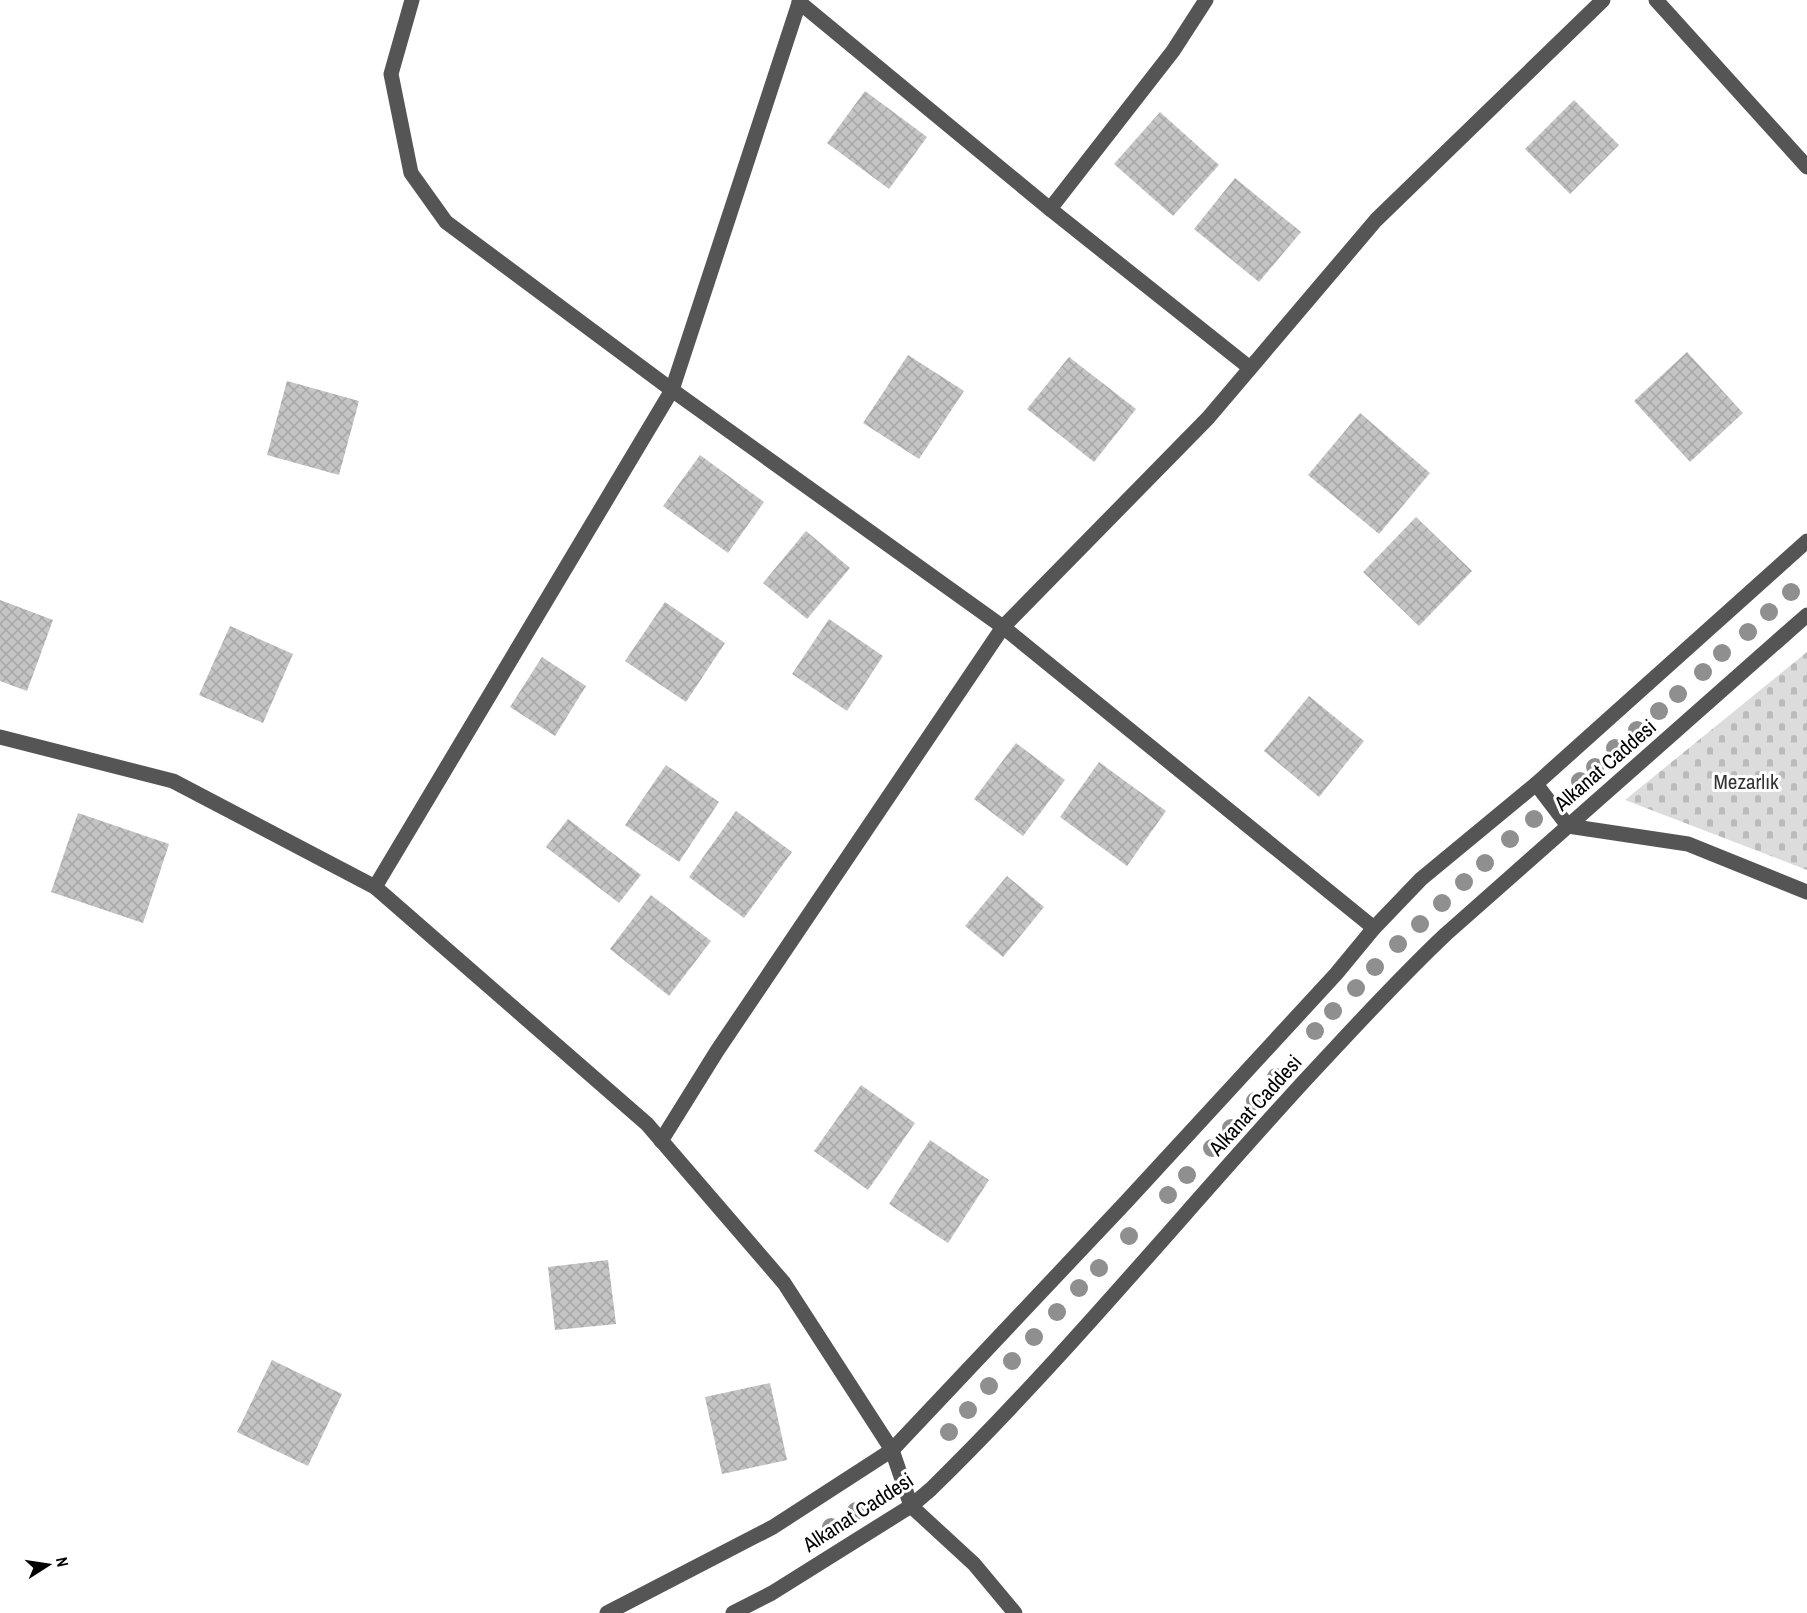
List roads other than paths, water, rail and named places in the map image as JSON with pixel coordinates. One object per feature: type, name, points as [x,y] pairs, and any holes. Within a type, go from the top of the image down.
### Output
[{"type":"street","points":[[412,0],[391,74],[411,173],[446,222],[672,390],[1003,627],[1374,928]]},
{"type":"street","points":[[1050,209],[1173,51],[1206,0]]},
{"type":"street","points":[[661,1141],[717,1051],[1003,627],[1208,418],[1376,220],[1603,0]]},
{"type":"street","points":[[1656,0],[1807,166]]},
{"type":"street","points":[[375,887],[672,390],[800,1],[1050,209],[1251,368]]},
{"type":"street","points":[[607,1613],[773,1527],[892,1450],[1126,1202],[1421,879],[1536,784],[1807,541]]},
{"type":"street","name":"Alkanat Caddesi","points":[[733,1613],[772,1593],[911,1506],[970,1451],[1060,1354],[1395,983],[1568,826],[1807,615]]},
{"type":"street","points":[[0,737],[173,781],[375,887],[647,1124],[784,1283],[892,1450],[911,1506],[974,1564],[1015,1613]]},
{"type":"street","points":[[1536,784],[1568,826],[1688,844],[1807,892]]},
{"type":"park label","name":"Mezarlık","points":[[1746,781]]}]
